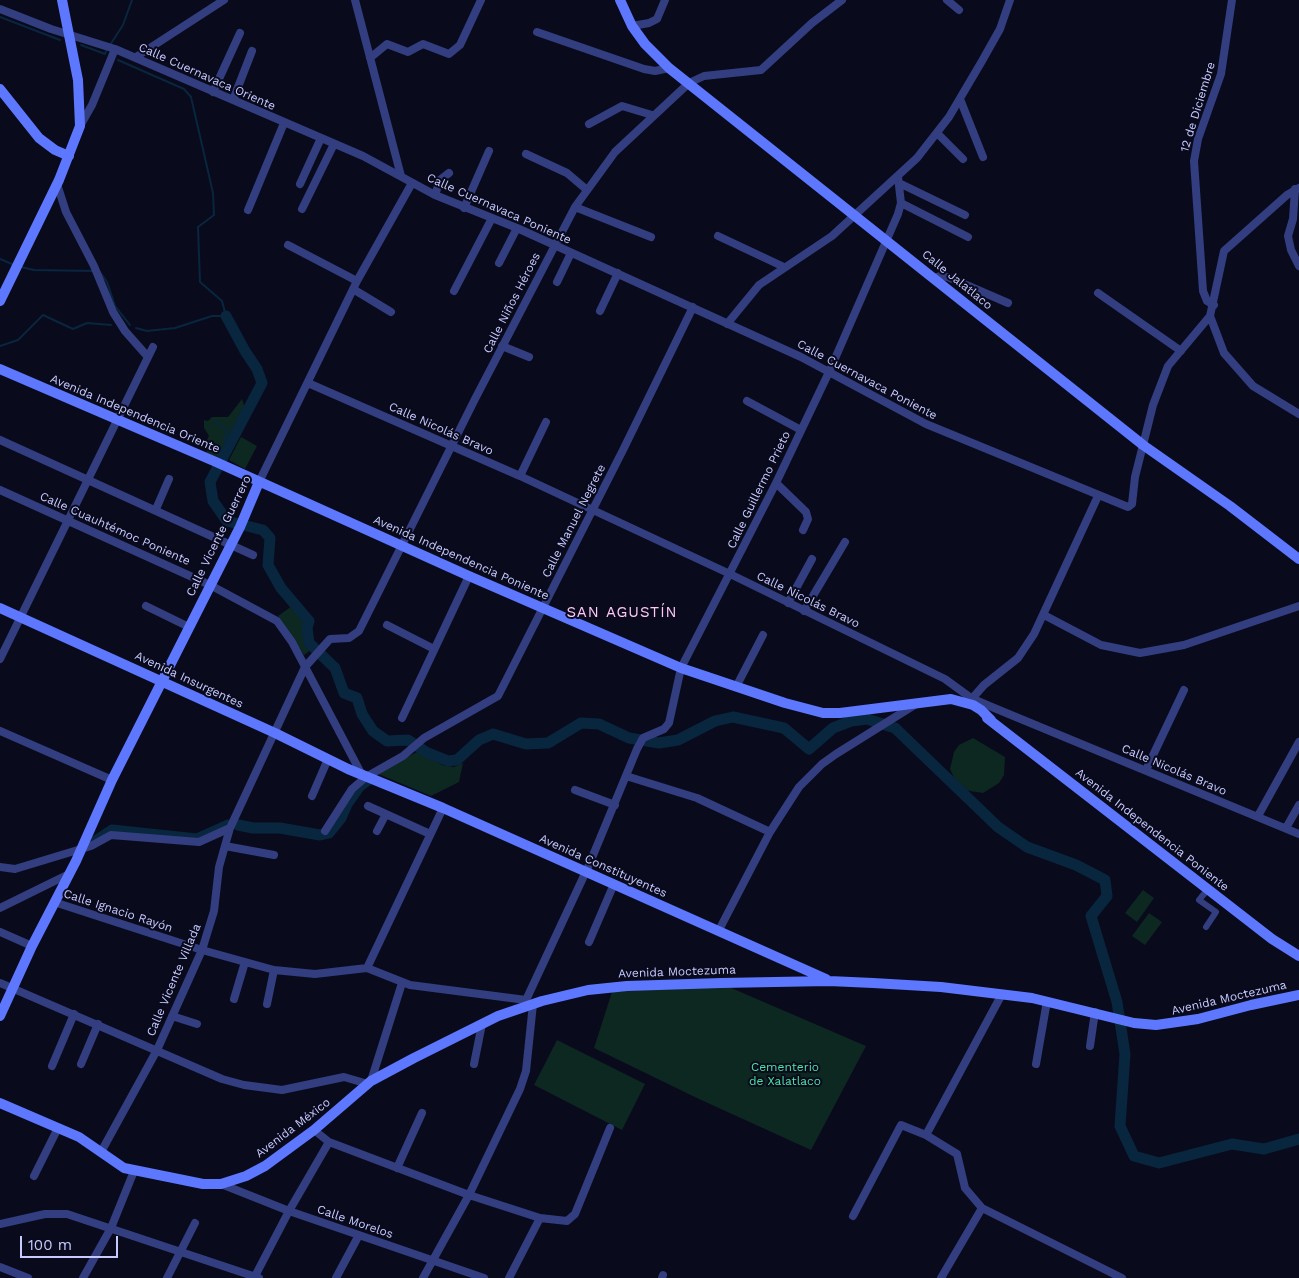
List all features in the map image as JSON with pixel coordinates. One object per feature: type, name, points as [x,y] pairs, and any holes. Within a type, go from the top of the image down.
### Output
[{"type":"main road","points":[[0,301],[57,184],[80,126],[78,80],[62,0]]},
{"type":"main road","name":"Calle Jalatlaco","points":[[620,0],[632,26],[645,44],[670,68],[856,214],[1143,445],[1299,560]]},
{"type":"main road","points":[[0,89],[39,138],[55,150],[69,156]]},
{"type":"main road","name":"Avenida Independencia Oriente","points":[[0,369],[259,482]]},
{"type":"main road","name":"Calle Vicente Guerrero","points":[[0,1016],[32,946],[82,849],[112,780],[242,522],[259,482]]},
{"type":"main road","name":"Avenida Independencia Poniente","points":[[259,482],[681,668],[804,709],[823,713],[840,713],[958,700],[970,701],[991,720],[1208,890],[1299,956]]},
{"type":"main road","name":"Avenida Insurgentes","points":[[0,608],[275,733],[364,776]]},
{"type":"main road","name":"Avenida Independencia Poniente","points":[[944,702],[967,708],[991,720]]},
{"type":"main road","name":"Avenida Constituyentes","points":[[364,776],[442,808],[719,930],[829,981]]},
{"type":"main road","name":"Avenida Moctezuma","points":[[370,1082],[482,1024],[529,1003],[588,990],[627,986],[829,981],[942,987],[1047,1001],[1134,1023],[1175,1024],[1299,995]]},
{"type":"main road","name":"Avenida México","points":[[134,1172],[203,1184],[221,1184],[246,1176],[265,1166],[314,1130],[370,1082]]},
{"type":"main road","points":[[0,1103],[80,1137],[118,1166],[134,1172]]},
{"type":"street","points":[[136,57],[224,0]]},
{"type":"street","points":[[355,0],[401,176]]},
{"type":"street","points":[[370,58],[387,44],[408,52],[423,44],[449,54],[460,45],[481,0]]},
{"type":"street","points":[[632,26],[654,21],[666,0]]},
{"type":"street","name":"Calle Niños Héroes","points":[[322,646],[330,639],[349,638],[357,634],[554,245],[575,207],[615,152],[652,115],[689,83],[704,76],[750,73],[761,70],[812,23],[842,0]]},
{"type":"street","points":[[948,0],[959,10]]},
{"type":"street","points":[[727,324],[752,292],[784,267],[832,236],[899,180],[937,133],[960,99],[1000,29],[1010,0]]},
{"type":"street","name":"12 de Diciembre","points":[[1214,306],[1207,301],[1203,291],[1194,161],[1198,139],[1221,74],[1232,0]]},
{"type":"street","name":"Calle Cuernavaca Oriente","points":[[0,9],[69,34],[115,48],[321,138],[401,176]]},
{"type":"street","points":[[537,32],[644,69],[655,71],[670,68]]},
{"type":"street","points":[[213,92],[240,33]]},
{"type":"street","points":[[80,126],[92,105],[115,48]]},
{"type":"street","points":[[233,100],[252,51]]},
{"type":"street","points":[[960,99],[983,156]]},
{"type":"street","points":[[588,124],[622,106],[652,115]]},
{"type":"street","points":[[248,210],[284,123]]},
{"type":"street","points":[[937,133],[964,159]]},
{"type":"street","points":[[300,184],[321,138]]},
{"type":"street","points":[[302,209],[334,144]]},
{"type":"street","points":[[464,208],[489,151]]},
{"type":"street","points":[[526,154],[567,173],[587,190]]},
{"type":"street","points":[[435,195],[440,180],[449,173]]},
{"type":"street","name":"Calle Cuernavaca Poniente","points":[[401,176],[435,195],[517,228],[830,370],[926,424],[1124,506],[1131,506],[1135,477],[1143,445]]},
{"type":"street","points":[[899,180],[901,203],[968,237]]},
{"type":"street","points":[[899,180],[964,215]]},
{"type":"street","name":"Calle Vicente Guerrero","points":[[259,482],[357,281],[412,183]]},
{"type":"street","points":[[57,184],[66,212],[94,266],[113,312],[125,331],[148,356]]},
{"type":"street","points":[[1143,445],[1153,405],[1168,366],[1210,316],[1214,306],[1224,251],[1297,188]]},
{"type":"street","points":[[1297,188],[1293,219],[1288,236],[1290,250],[1299,266]]},
{"type":"street","name":"Calle Guillermo Prieto","points":[[626,776],[644,738],[667,726],[681,668],[776,483],[830,370],[887,240],[901,203]]},
{"type":"street","points":[[575,207],[651,237]]},
{"type":"street","points":[[454,291],[492,218]]},
{"type":"street","points":[[499,263],[517,228]]},
{"type":"street","points":[[718,236],[784,267]]},
{"type":"street","points":[[288,245],[357,281]]},
{"type":"street","points":[[556,282],[571,253]]},
{"type":"street","points":[[600,312],[618,273]]},
{"type":"street","points":[[934,278],[940,276],[948,277],[1008,303]]},
{"type":"street","points":[[353,289],[391,312]]},
{"type":"street","points":[[1098,294],[1181,351]]},
{"type":"street","name":"Calle Manuel Negrete","points":[[364,776],[414,748],[424,738],[498,696],[693,307]]},
{"type":"street","points":[[1210,316],[1224,353],[1253,386],[1299,414]]},
{"type":"street","points":[[502,346],[529,357]]},
{"type":"street","points":[[0,659],[153,347]]},
{"type":"street","name":"Calle Nicolás Bravo","points":[[308,383],[520,476],[591,511],[730,574],[945,679],[970,701],[1146,770],[1299,834]]},
{"type":"street","points":[[747,400],[801,430]]},
{"type":"street","points":[[520,476],[546,422]]},
{"type":"street","points":[[0,440],[156,509],[253,555]]},
{"type":"street","points":[[156,509],[169,479]]},
{"type":"street","points":[[776,483],[806,512],[808,519],[803,530]]},
{"type":"street","name":"Calle Cuauhtémoc Poniente","points":[[0,490],[68,519],[210,585],[277,621],[292,642],[364,776]]},
{"type":"street","points":[[970,701],[1018,658],[1044,615],[1098,496]]},
{"type":"street","points":[[804,611],[845,542]]},
{"type":"street","points":[[788,603],[812,559]]},
{"type":"street","points":[[402,718],[469,576]]},
{"type":"street","points":[[146,606],[189,627]]},
{"type":"street","points":[[1044,615],[1101,645],[1140,653],[1184,645],[1299,606]]},
{"type":"street","points":[[387,625],[434,649]]},
{"type":"street","points":[[736,687],[763,635]]},
{"type":"street","name":"Calle Vicente Villada","points":[[101,1152],[157,1050],[202,950],[214,911],[219,867],[230,828],[305,667],[322,646]]},
{"type":"street","points":[[1146,770],[1184,690]]},
{"type":"street","points":[[719,930],[770,832],[799,787],[818,768],[916,704]]},
{"type":"street","points":[[0,731],[112,780]]},
{"type":"street","points":[[1258,816],[1299,742]]},
{"type":"street","points":[[312,796],[328,759]]},
{"type":"street","points":[[325,831],[352,789],[364,776]]},
{"type":"street","points":[[422,1278],[469,1195],[524,1080],[529,1003],[626,776],[697,798],[770,832]]},
{"type":"street","points":[[575,790],[615,805]]},
{"type":"street","points":[[1286,828],[1299,805]]},
{"type":"street","points":[[368,806],[430,834]]},
{"type":"street","points":[[442,808],[367,968],[402,984],[529,1003]]},
{"type":"street","points":[[376,831],[386,814]]},
{"type":"street","points":[[0,867],[15,869],[82,849],[116,835],[198,842],[230,828]]},
{"type":"street","points":[[225,846],[274,855]]},
{"type":"street","points":[[0,908],[69,874]]},
{"type":"street","points":[[589,942],[614,884]]},
{"type":"street","points":[[1206,927],[1216,912],[1199,900],[1208,890]]},
{"type":"street","name":"Calle Ignacio Rayón","points":[[54,902],[202,950],[274,970],[314,974],[367,968]]},
{"type":"street","points":[[0,932],[32,946]]},
{"type":"street","points":[[234,999],[245,962]]},
{"type":"street","points":[[267,1004],[274,970]]},
{"type":"street","points":[[0,983],[222,1079],[263,1088],[293,1089],[344,1077],[370,1082],[402,984]]},
{"type":"street","points":[[926,1134],[1002,994]]},
{"type":"street","points":[[1036,1064],[1047,1001]]},
{"type":"street","points":[[1090,1046],[1095,1012]]},
{"type":"street","points":[[52,1066],[74,1014]]},
{"type":"street","points":[[172,1016],[197,1024]]},
{"type":"street","points":[[81,1064],[98,1024]]},
{"type":"street","points":[[474,1064],[482,1024]]},
{"type":"street","points":[[397,1168],[422,1113]]},
{"type":"street","points":[[853,1216],[901,1125],[926,1134],[957,1154],[965,1188],[982,1208],[1122,1278]]},
{"type":"street","points":[[34,1176],[58,1128]]},
{"type":"street","points":[[314,1130],[329,1142],[469,1195],[540,1218],[568,1221],[573,1218],[610,1128]]},
{"type":"street","points":[[0,1224],[58,1212],[111,1228],[256,1278],[289,1211],[329,1142]]},
{"type":"street","points":[[83,1278],[111,1228],[134,1172]]},
{"type":"street","name":"Calle Morelos","points":[[221,1184],[289,1211],[484,1278]]},
{"type":"street","points":[[941,1278],[982,1208]]},
{"type":"street","points":[[508,1278],[532,1238],[540,1218]]},
{"type":"street","points":[[168,1278],[195,1223]]},
{"type":"street","points":[[336,1278],[359,1235]]},
{"type":"street","points":[[0,1267],[28,1278]]},
{"type":"green space","points":[[242,399],[245,408],[218,461],[204,456],[208,449],[203,447],[209,436],[204,428],[204,420],[208,421],[212,417],[228,417]]},
{"type":"green space","points":[[241,437],[257,446],[245,469],[229,460]]},
{"type":"green space","points":[[292,606],[303,616],[307,625],[303,639],[311,650],[304,655],[278,616]]},
{"type":"green space","points":[[973,738],[1005,757],[1004,775],[999,783],[983,793],[964,790],[957,784],[950,769],[954,752],[959,745]]},
{"type":"green space","points":[[419,751],[442,765],[454,767],[463,763],[459,782],[431,796],[376,773]]},
{"type":"green space","points":[[1143,890],[1154,898],[1137,922],[1125,913]]},
{"type":"green space","points":[[1149,913],[1162,922],[1145,945],[1132,936]]},
{"type":"green space","name":"Cementerio de Xalatlaco","points":[[722,984],[866,1046],[811,1150],[594,1048],[612,992]]},
{"type":"green space","points":[[557,1040],[645,1084],[622,1130],[534,1085]]},
{"type":"waterway","points":[[110,45],[123,25],[132,0]]},
{"type":"waterway","points":[[0,17],[60,40]]},
{"type":"waterway","points":[[81,45],[105,54],[106,51]]},
{"type":"waterway","points":[[118,60],[184,89],[191,97],[213,193],[214,215],[198,227],[200,282],[222,301],[226,316],[212,316],[175,328],[147,331],[136,328]]},
{"type":"waterway","points":[[0,259],[14,265]]},
{"type":"waterway","points":[[21,267],[34,270],[93,271]]},
{"type":"waterway","points":[[100,272],[107,282],[115,306],[130,325]]},
{"type":"waterway","points":[[0,346],[18,340],[43,315],[73,329],[87,323],[111,325]]},
{"type":"waterway","points":[[226,316],[257,369],[262,383],[210,482],[213,501],[227,521],[263,530],[270,538],[268,565],[281,588],[309,621],[307,628],[309,643],[335,668],[344,693],[357,698],[362,714],[373,731],[387,741],[408,740],[426,752],[448,761],[457,760],[479,740],[493,734],[526,744],[548,743],[581,723],[599,724],[629,738],[659,743],[678,740],[715,721],[733,717],[784,728],[809,749],[833,728],[851,721],[867,719],[895,728],[998,827],[1027,847],[1076,865],[1105,880],[1107,896],[1091,916],[1117,1002],[1125,1054],[1120,1126],[1134,1156],[1159,1163],[1232,1144],[1264,1149],[1299,1139]]},
{"type":"waterway","points":[[214,421],[227,429],[224,441]]},
{"type":"waterway","points":[[221,449],[223,455]]},
{"type":"waterway","points":[[238,825],[253,828],[280,828],[320,835],[329,833],[341,818],[347,804],[359,787],[368,780]]},
{"type":"waterway","points":[[94,842],[112,830],[197,839],[228,825]]},
{"type":"district","name":"SAN AGUSTÍN","points":[[622,613]]}]
